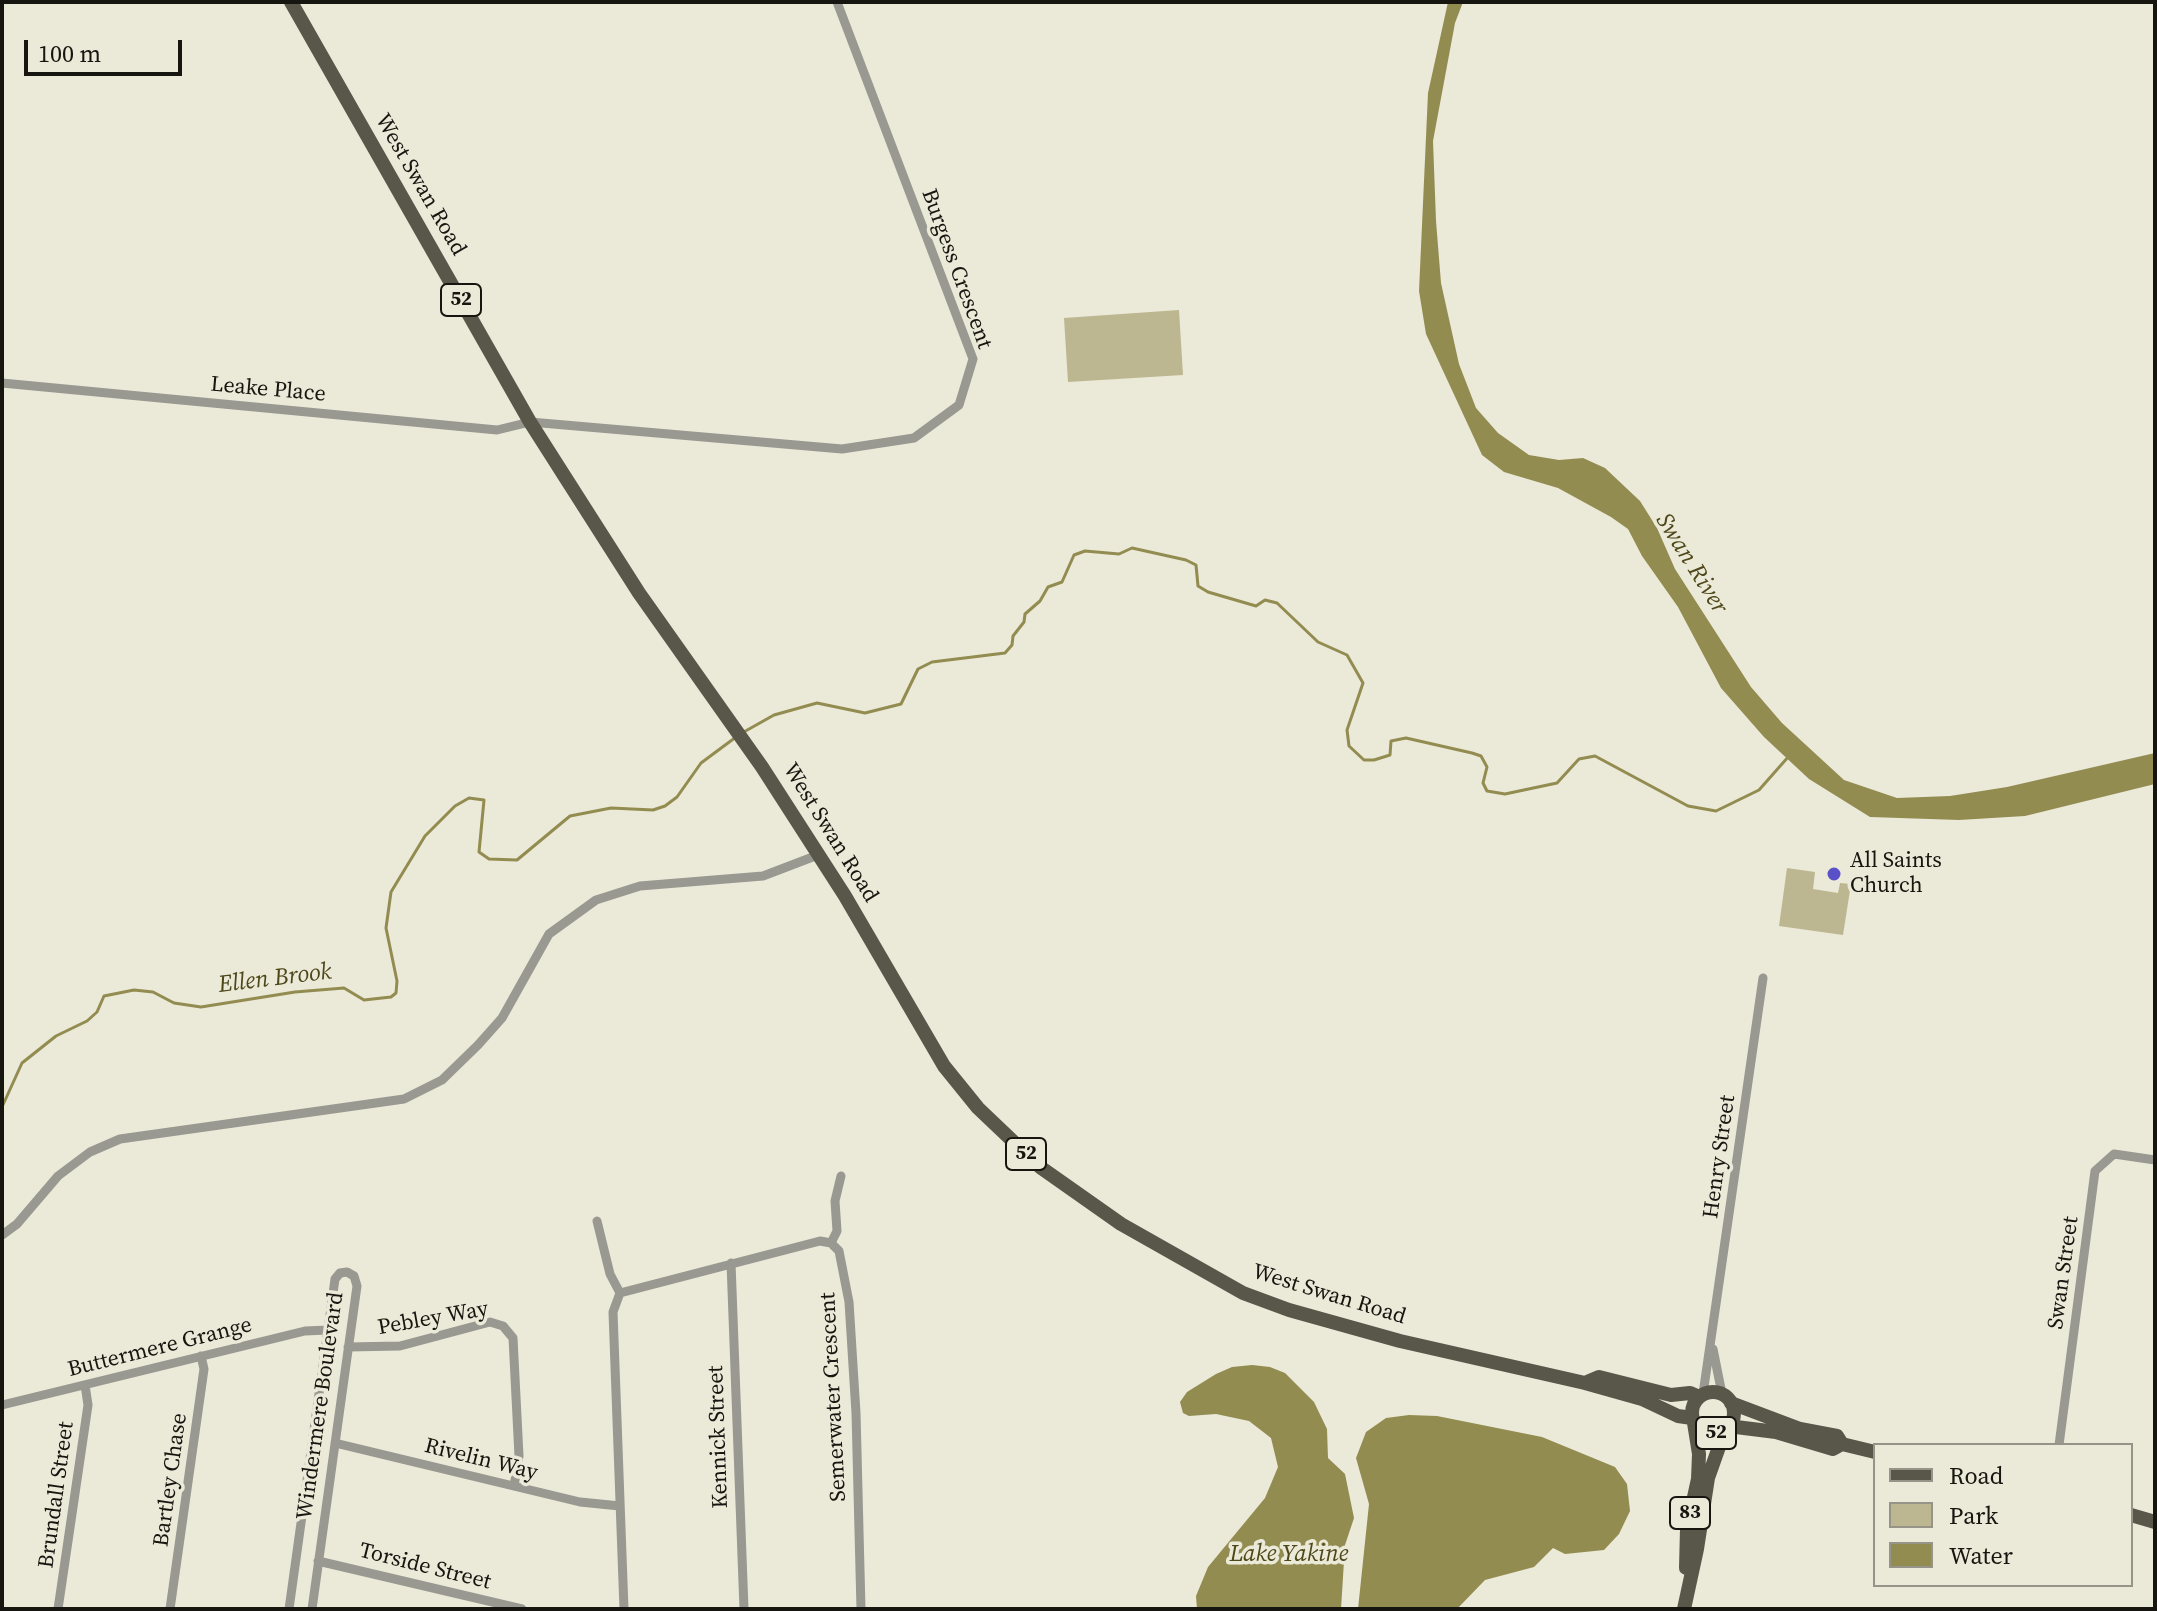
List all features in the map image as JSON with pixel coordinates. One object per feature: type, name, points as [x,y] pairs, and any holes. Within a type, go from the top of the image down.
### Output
[{"type":"main road","name":"West Swan Road","points":[[291,2],[530,422],[639,593],[762,767],[892,975],[944,1066],[978,1108],[1040,1167],[1121,1224],[1243,1293],[1289,1310],[1488,1363],[1585,1383],[1642,1399],[1693,1420]]},
{"type":"main road","name":"West Swan Road","points":[[1585,1383],[1599,1377],[1671,1395],[1701,1395]]},
{"type":"main road","name":"52","points":[[1842,1444],[1837,1436],[1800,1429],[1709,1392],[1701,1395],[1693,1406],[1693,1420],[1704,1432],[1718,1433],[1727,1428],[1776,1432],[1833,1449],[1842,1444],[1873,1452]]},
{"type":"main road","name":"52","points":[[1726,1398],[1733,1415],[1727,1428]]},
{"type":"main road","name":"83","points":[[1684,1607],[1687,1529],[1698,1479],[1699,1454],[1693,1420]]},
{"type":"main road","name":"83","points":[[1684,1607],[1708,1478],[1727,1428]]},
{"type":"main road","points":[[2133,1516],[2155,1522]]},
{"type":"street","name":"Burgess Crescent","points":[[530,422],[842,449],[914,438],[959,405],[973,359],[837,2]]},
{"type":"street","name":"Leake Place","points":[[2,383],[497,430],[530,422]]},
{"type":"street","points":[[2,1235],[17,1224],[58,1176],[90,1152],[120,1139],[404,1099],[442,1080],[502,1018],[549,934],[596,900],[640,886],[763,876],[818,855]]},
{"type":"street","name":"Henry Street","points":[[1701,1395],[1712,1341],[1763,978]]},
{"type":"street","name":"Swan Street","points":[[2059,1443],[2095,1171],[2114,1154],[2155,1160]]},
{"type":"street","points":[[620,1293],[820,1241],[831,1243],[837,1231],[835,1201],[841,1176]]},
{"type":"street","points":[[597,1221],[610,1274],[620,1293],[613,1312],[624,1609]]},
{"type":"street","name":"Semerwater Crescent","points":[[831,1243],[839,1251],[849,1302],[856,1413],[861,1609]]},
{"type":"street","name":"Kennick Street","points":[[731,1263],[744,1609]]},
{"type":"street","name":"Windermere Boulevard","points":[[289,1609],[335,1279],[340,1273],[347,1272],[354,1276],[357,1286],[312,1609]]},
{"type":"street","name":"Pebley Way","points":[[348,1347],[400,1346],[490,1322],[503,1326],[513,1338],[519,1456],[514,1486]]},
{"type":"street","name":"Buttermere Grange","points":[[2,1405],[305,1331],[328,1330]]},
{"type":"street","name":"Henry Street","points":[[1712,1341],[1726,1398]]},
{"type":"street","name":"Bartley Chase","points":[[170,1609],[204,1369],[201,1356]]},
{"type":"street","name":"Brundall Street","points":[[58,1609],[88,1405],[85,1385]]},
{"type":"street","name":"Rivelin Way","points":[[335,1443],[580,1502],[620,1506]]},
{"type":"street","name":"Torside Street","points":[[318,1561],[522,1609]]},
{"type":"green space","points":[[1179,310],[1183,375],[1068,382],[1064,318]]},
{"type":"green space","points":[[1787,868],[1815,872],[1813,889],[1838,893],[1840,883],[1851,884],[1843,935],[1779,926]]},
{"type":"water","name":"Swan River","points":[[1448,2],[1463,2],[1455,23],[1433,141],[1441,283],[1459,364],[1476,408],[1498,433],[1529,455],[1559,460],[1583,458],[1605,468],[1640,501],[1657,528],[1675,569],[1751,687],[1782,723],[1844,780],[1897,798],[1950,796],[2007,787],[2155,753],[2155,784],[2025,816],[1959,820],[1870,817],[1809,779],[1764,737],[1721,688],[1678,607],[1642,556],[1628,529],[1558,488],[1504,472],[1482,455],[1426,334],[1419,291],[1428,93]]},
{"type":"water","name":"Lake Yakine","points":[[1252,1365],[1285,1373],[1314,1402],[1327,1429],[1328,1458],[1345,1474],[1354,1518],[1345,1545],[1341,1609],[1197,1609],[1196,1596],[1208,1567],[1265,1498],[1278,1467],[1271,1438],[1249,1421],[1216,1414],[1189,1416],[1183,1413],[1180,1402],[1187,1392],[1216,1374],[1232,1367]]},
{"type":"water","points":[[1437,1416],[1542,1437],[1615,1467],[1627,1484],[1630,1511],[1619,1534],[1604,1550],[1565,1554],[1553,1548],[1534,1567],[1485,1580],[1457,1609],[1358,1609],[1369,1504],[1356,1458],[1366,1432],[1386,1418]]},
{"type":"waterway","name":"Ellen Brook","points":[[742,733],[774,715],[817,703],[865,713],[901,704],[918,669],[932,662],[1005,653],[1024,622],[1025,614],[1040,601],[1048,587],[1062,582],[1074,555],[1085,551],[1119,554],[1132,548],[1196,565],[1198,586],[1208,592],[1256,606],[1265,600],[1277,603],[1318,642],[1347,655],[1363,683],[1347,730],[1349,746],[1364,760],[1390,755],[1391,741],[1406,738],[1472,753],[1481,756],[1487,767],[1483,783],[1487,791],[1505,794],[1557,783],[1579,759],[1595,756],[1688,806],[1716,811],[1759,790],[1789,756]]},
{"type":"waterway","name":"Ellen Brook","points":[[2,1107],[22,1063],[56,1036],[87,1021],[97,1012],[104,996],[134,990],[153,992],[174,1003],[201,1007],[295,992],[344,988],[364,1000],[391,997],[396,993],[397,981],[386,928],[391,892],[425,836],[455,806],[469,798],[484,800],[479,852],[489,859],[517,860],[570,816],[611,808],[653,810],[665,806],[677,797],[701,763],[736,737]]},
{"type":"place","name":"All Saints Church","points":[[1834,874]]}]
